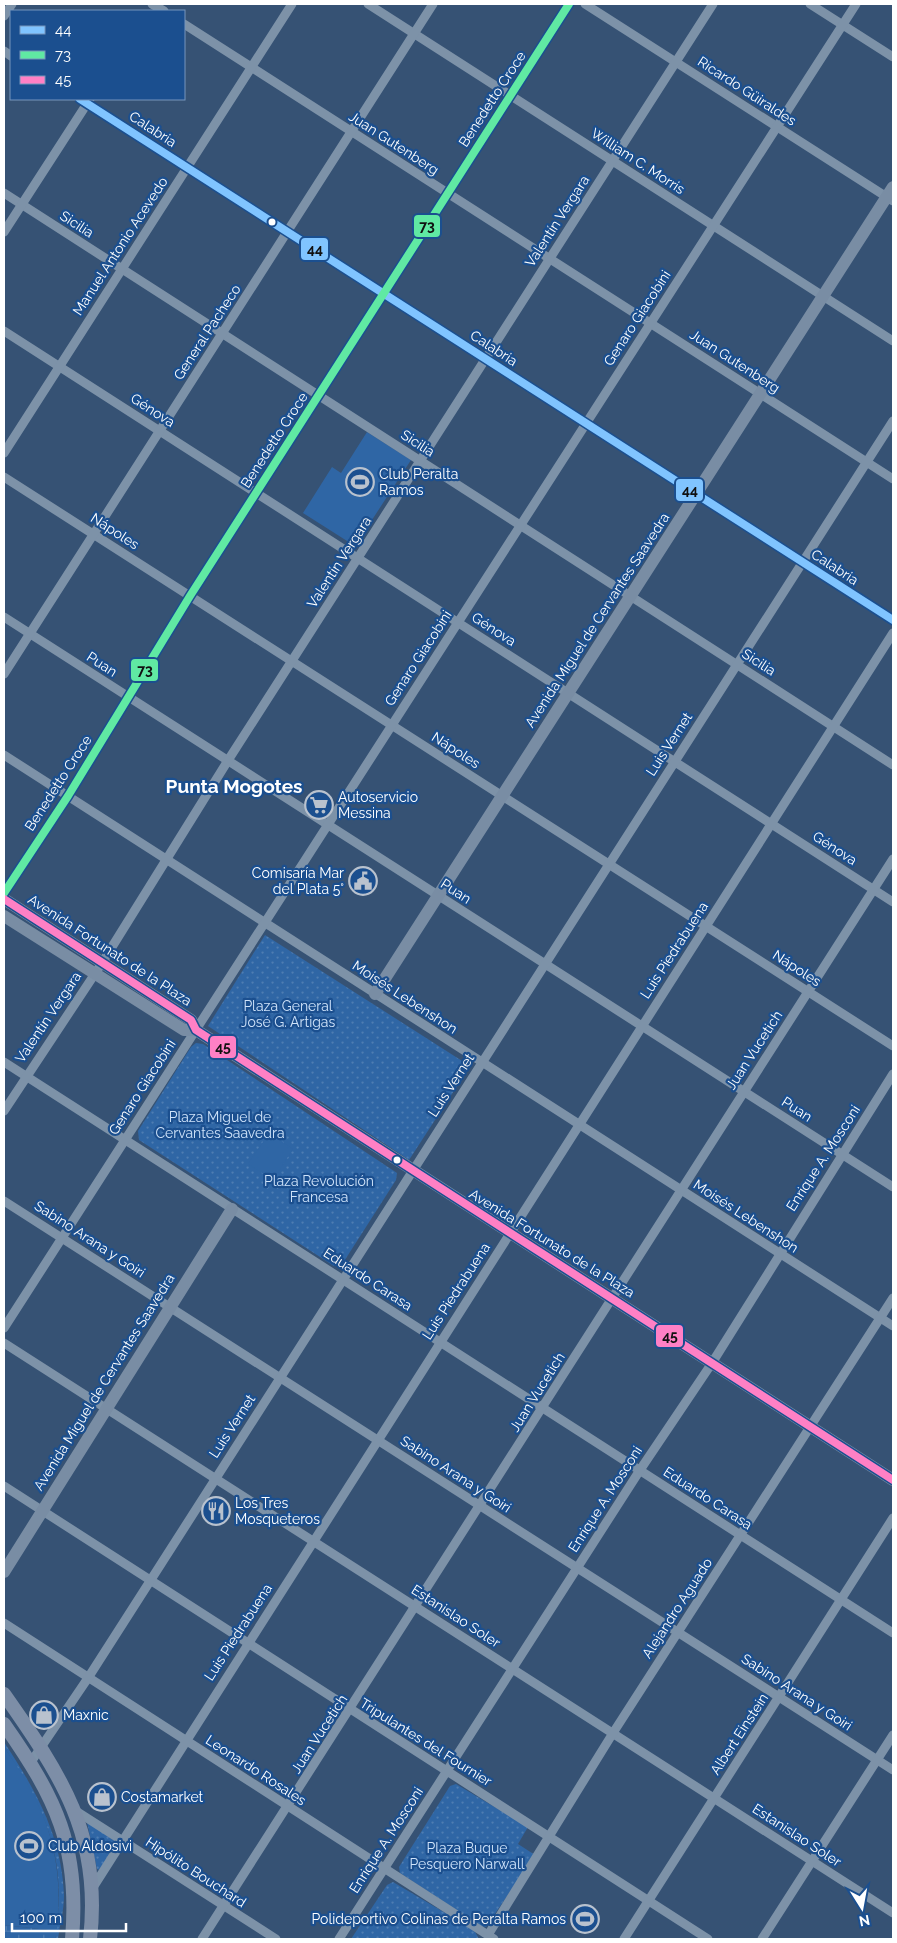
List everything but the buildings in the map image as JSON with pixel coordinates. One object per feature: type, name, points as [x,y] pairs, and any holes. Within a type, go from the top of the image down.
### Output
[{"type":"main road","points":[[4,1694],[42,1748],[61,1780],[76,1811],[86,1850],[92,1889],[90,1939]]},
{"type":"main road","points":[[4,1724],[31,1762],[55,1808],[66,1842],[73,1879],[72,1939]]},
{"type":"street","points":[[4,16],[12,4]]},
{"type":"street","name":"Manuel Antonio Acevedo","points":[[4,453],[292,4]]},
{"type":"street","name":"William C. Morris","points":[[368,4],[893,341]]},
{"type":"street","name":"General Pacheco","points":[[4,674],[433,4]]},
{"type":"street","name":"Benedetto Croce","points":[[4,893],[68,796],[190,596],[569,4]]},
{"type":"street","name":"Ricardo Güiraldes","points":[[585,4],[777,126],[891,195]]},
{"type":"street","name":"Valentín Vergara","points":[[4,1110],[102,962],[227,762],[713,4]]},
{"type":"street","points":[[810,4],[893,57]]},
{"type":"street","name":"Genaro Giacobini","points":[[4,1328],[856,4]]},
{"type":"street","name":"Juan Gutenberg","points":[[185,25],[893,479]]},
{"type":"street","points":[[4,232],[86,100]]},
{"type":"street","name":"Calabria","points":[[86,100],[187,167],[893,620]]},
{"type":"street","name":"Sicilia","points":[[4,193],[893,765]]},
{"type":"street","name":"Avenida Miguel de Cervantes Saavedra","points":[[375,994],[823,296],[891,195]]},
{"type":"street","name":"Génova","points":[[4,331],[893,902]]},
{"type":"street","name":"Luis Vernet","points":[[31,1762],[88,1678],[893,421]]},
{"type":"street","name":"Nápoles","points":[[4,477],[893,1046]]},
{"type":"street","name":"Puan","points":[[4,617],[227,762],[893,1187]]},
{"type":"street","name":"Luis Piedrabuena","points":[[92,1889],[185,1740],[893,633]]},
{"type":"street","name":"Moisés Lebenshon","points":[[4,755],[893,1326]]},
{"type":"street","name":"Juan Vucetich","points":[[202,1939],[351,1710],[893,859]]},
{"type":"street","name":"Avenida Fortunato de la Plaza","points":[[4,899],[191,1020],[196,1030],[893,1480]]},
{"type":"street","name":"Avenida Fortunato de la Plaza","points":[[4,916],[184,1030],[196,1030]]},
{"type":"street","name":"Eduardo Carasa","points":[[4,1062],[893,1632]]},
{"type":"street","name":"Enrique A. Mosconi","points":[[339,1939],[640,1470],[712,1362],[893,1074]]},
{"type":"street","name":"Sabino Arana y Goiri","points":[[4,1201],[893,1770]]},
{"type":"street","name":"Avenida Miguel de Cervantes Saavedra","points":[[4,1572],[105,1408],[232,1209]]},
{"type":"street","name":"Alejandro Aguado","points":[[491,1937],[549,1836],[613,1733],[893,1298]]},
{"type":"street","name":"Estanislao Soler","points":[[4,1343],[893,1913]]},
{"type":"street","name":"Tripulantes del Fournier","points":[[4,1486],[708,1939]]},
{"type":"street","name":"Albert Einstein","points":[[624,1939],[893,1518]]},
{"type":"street","name":"Leonardo Rosales","points":[[4,1623],[491,1937]]},
{"type":"street","points":[[762,1939],[893,1734]]},
{"type":"street","name":"Hipólito Bouchard","points":[[76,1811],[276,1939]]},
{"type":"green space","name":"Club Peralta Ramos","points":[[367,432],[411,460],[355,546],[303,513],[332,467],[341,473]]},
{"type":"green space","name":"Plaza General José G. Artigas","points":[[265,935],[470,1066],[409,1160],[208,1026]]},
{"type":"green space","points":[[196,1043],[203,1044],[397,1173],[396,1180],[341,1266],[334,1266],[139,1140],[138,1131],[191,1047]]},
{"type":"green space","points":[[269,1133],[293,1149],[273,1180],[248,1164]]},
{"type":"green space","points":[[4,1742],[26,1777],[45,1814],[58,1853],[64,1895],[58,1939],[55,1939],[59,1885],[56,1861],[50,1838],[32,1793],[4,1747]]},
{"type":"green space","name":"Club Aldosivi","points":[[4,1747],[19,1769],[42,1812],[49,1833],[55,1855],[58,1879],[57,1931],[4,1925]]},
{"type":"green space","name":"Plaza Buque Pesquero Narwall","points":[[456,1784],[528,1827],[518,1844],[535,1855],[486,1927],[481,1926],[400,1873],[399,1867],[450,1786]]},
{"type":"green space","points":[[87,1822],[118,1843],[99,1870],[97,1869]]},
{"type":"green space","points":[[393,1882],[474,1930],[479,1939],[351,1939],[387,1885]]},
{"type":"green space","points":[[4,1925],[57,1931],[55,1939],[4,1939]]},
{"type":"transit line","name":"73","points":[[4,893],[68,796],[190,596],[569,4]]},
{"type":"transit line","name":"44","points":[[82,100],[893,620]]},
{"type":"transit line","name":"45","points":[[4,899],[191,1020],[196,1030],[893,1480]]},
{"type":"place","name":"Club Peralta Ramos","points":[[360,482]]},
{"type":"place","name":"Autoservicio Messina","points":[[319,805]]},
{"type":"place","name":"Comisaría Mar del Plata 5°","points":[[363,881]]},
{"type":"place","name":"Los Tres Mosqueteros","points":[[216,1511]]},
{"type":"place","name":"Maxnic","points":[[44,1715]]},
{"type":"place","name":"Costamarket","points":[[102,1797]]},
{"type":"place","name":"Club Aldosivi","points":[[29,1846]]},
{"type":"place","name":"Polideportivo Colinas de Peralta Ramos","points":[[585,1919]]},
{"type":"district","name":"Punta Mogotes","points":[[234,786]]},
{"type":"park label","name":"Plaza Miguel de Cervantes Saavedra","points":[[220,1126]]},
{"type":"park label","name":"Plaza Revolución Francesa","points":[[319,1190]]}]
